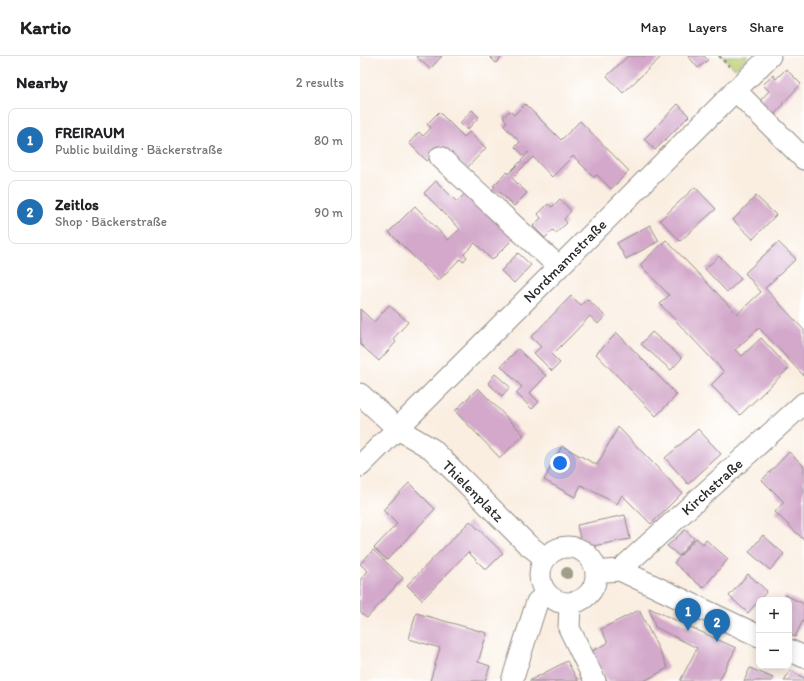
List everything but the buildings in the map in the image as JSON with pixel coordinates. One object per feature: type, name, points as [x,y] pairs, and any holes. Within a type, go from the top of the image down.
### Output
[{"type":"street","name":"Nordmannstraße","points":[[360,466],[770,56]]},
{"type":"street","points":[[735,90],[804,159]]},
{"type":"street","points":[[440,157],[559,267]]},
{"type":"street","name":"Thielenplatz","points":[[360,394],[398,429],[432,450],[527,544],[545,558]]},
{"type":"street","name":"Kirchstraße","points":[[620,570],[804,403]]},
{"type":"street","points":[[560,547],[570,547],[580,549],[588,555],[593,562],[596,572],[594,587],[584,599],[570,604],[553,600],[546,594],[542,588],[539,572],[545,558],[552,551],[560,547]]},
{"type":"street","points":[[596,572],[620,570],[756,635]]},
{"type":"street","points":[[512,681],[537,602],[546,594]]},
{"type":"street","points":[[570,604],[570,628],[595,681]]},
{"type":"street","points":[[792,651],[804,657]]},
{"type":"green space","points":[[722,56],[748,56],[735,69]]},
{"type":"place","name":"FREIRAUM","points":[[688,631]]},
{"type":"place","name":"Zeitlos","points":[[717,642]]}]
